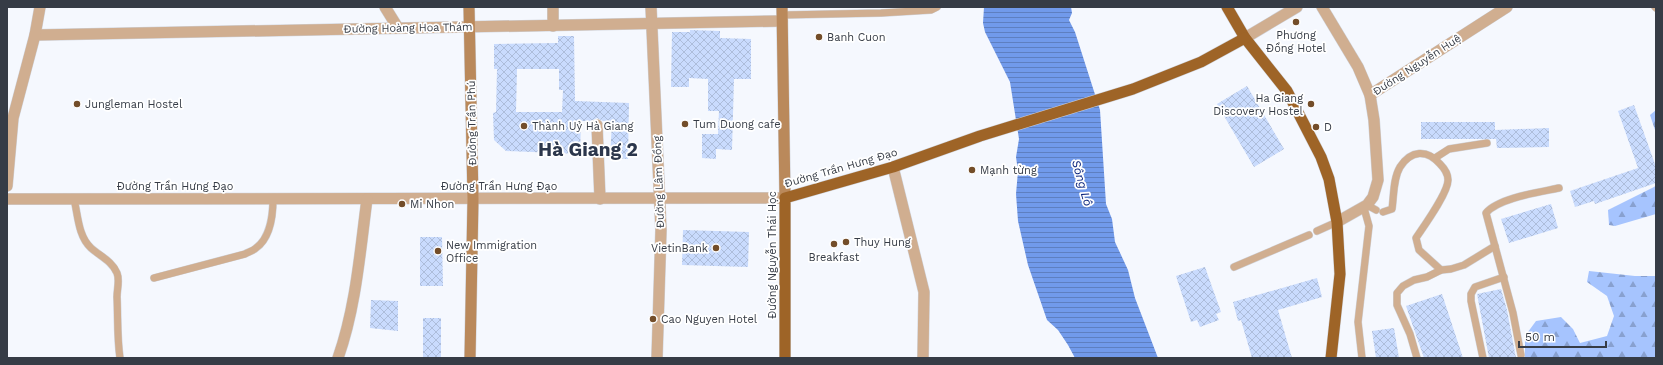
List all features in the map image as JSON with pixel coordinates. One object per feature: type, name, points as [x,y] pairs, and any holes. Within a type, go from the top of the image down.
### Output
[{"type":"highway","points":[[1227,7],[1245,38],[1286,91],[1321,157],[1329,179],[1337,222],[1340,274],[1331,358]]},
{"type":"highway","name":"Đường Trần Hưng Đạo","points":[[785,198],[893,167],[980,136],[1133,89],[1200,62],[1245,38]]},
{"type":"highway","name":"Đường Nguyễn Thái Học","points":[[785,198],[785,358]]},
{"type":"main road","name":"Đường Trần Phú","points":[[469,7],[473,199],[470,358]]},
{"type":"main road","name":"Đường Nguyễn Thái Học","points":[[782,14],[785,198]]},
{"type":"street","points":[[7,186],[10,114],[18,96],[35,35],[40,7]]},
{"type":"street","points":[[385,7],[398,28]]},
{"type":"street","points":[[553,7],[553,26]]},
{"type":"street","name":"Đường Lâm Đồng","points":[[651,7],[661,230],[657,358]]},
{"type":"street","points":[[1245,38],[1297,7]]},
{"type":"street","points":[[1322,7],[1358,67],[1370,95]]},
{"type":"street","name":"Đường Nguyễn Huệ","points":[[1373,209],[1373,197],[1378,180],[1374,120],[1370,95],[1506,7]]},
{"type":"street","name":"Đường Hoàng Hoa Thám","points":[[35,35],[652,24],[782,14]]},
{"type":"street","points":[[596,125],[600,198]]},
{"type":"street","points":[[893,167],[924,292],[923,358]]},
{"type":"street","name":"Đường Trần Hưng Đạo","points":[[7,199],[785,198]]},
{"type":"street","points":[[338,358],[344,342],[353,302],[367,199]]},
{"type":"street","points":[[1337,222],[1373,209]]},
{"type":"lane","points":[[782,14],[881,13],[931,10],[937,7]]},
{"type":"lane","points":[[1436,158],[1449,149],[1487,143]]},
{"type":"lane","points":[[1362,358],[1358,322],[1369,226],[1373,209],[1392,209],[1396,175],[1400,166],[1418,154],[1426,153],[1436,158],[1446,173],[1448,180],[1436,208],[1416,238],[1419,250],[1441,270]]},
{"type":"lane","points":[[1521,355],[1513,313],[1486,213],[1490,208],[1517,197],[1559,188]]},
{"type":"lane","points":[[74,199],[82,233],[86,241],[90,247],[108,260],[116,270],[118,277],[117,296],[120,358]]},
{"type":"lane","points":[[154,278],[245,254],[256,248],[262,242],[268,229],[273,210],[273,199]]},
{"type":"lane","points":[[1317,231],[1337,222]]},
{"type":"lane","points":[[1234,266],[1309,236]]},
{"type":"lane","points":[[1417,358],[1410,334],[1397,305],[1398,293],[1403,286],[1414,280],[1426,277],[1441,270],[1464,265],[1495,246]]},
{"type":"lane","points":[[1483,358],[1471,301],[1471,294],[1476,286],[1504,277]]},
{"type":"green space","points":[[1656,110],[1656,133],[1650,115]]},
{"type":"green space","points":[[1656,186],[1656,214],[1615,226],[1609,225],[1608,210]]},
{"type":"green space","points":[[1589,271],[1635,276],[1656,276],[1656,358],[1525,358],[1525,336],[1536,321],[1561,317],[1573,329],[1580,343],[1607,336],[1614,316],[1607,296],[1587,282]]},
{"type":"water","name":"Sông Lô","points":[[984,7],[1071,7],[1072,13],[1069,20],[1075,32],[1100,110],[1106,204],[1112,219],[1115,242],[1128,270],[1135,298],[1158,358],[1075,358],[1058,330],[1047,320],[1028,265],[1018,221],[1016,194],[1018,171],[1016,157],[1019,139],[1010,82],[985,32],[983,23]]},
{"type":"building","points":[[690,30],[720,31],[720,38],[751,39],[751,79],[734,79],[732,150],[716,149],[716,159],[702,158],[702,134],[718,134],[719,111],[708,111],[708,79],[689,78],[689,87],[671,87],[672,32],[690,32]]},
{"type":"building","points":[[558,36],[574,36],[575,101],[629,103],[628,159],[610,158],[612,122],[603,121],[597,118],[591,121],[581,121],[580,154],[506,151],[494,140],[493,113],[496,112],[497,69],[494,69],[494,44],[558,43]],"holes":[[[517,69],[559,69],[559,90],[563,90],[562,112],[516,112]]]},
{"type":"building","points":[[1247,86],[1284,149],[1254,167],[1217,104]]},
{"type":"building","points":[[1634,105],[1656,167],[1656,183],[1595,204],[1594,201],[1575,207],[1570,191],[1638,168],[1618,111]]},
{"type":"building","points":[[1421,122],[1495,122],[1495,130],[1549,128],[1549,147],[1497,148],[1496,139],[1421,139]]},
{"type":"building","points":[[1551,204],[1558,228],[1509,243],[1501,219]]},
{"type":"building","name":"VietinBank","points":[[683,230],[749,232],[748,267],[682,265]]},
{"type":"building","points":[[420,237],[442,237],[443,286],[420,286]]},
{"type":"building","points":[[1205,267],[1221,312],[1216,314],[1219,320],[1200,327],[1197,320],[1191,322],[1176,276]]},
{"type":"building","points":[[1317,278],[1322,297],[1278,310],[1292,358],[1252,358],[1241,320],[1238,321],[1233,302]]},
{"type":"building","points":[[1501,289],[1507,310],[1516,358],[1489,358],[1477,294]]},
{"type":"building","points":[[1442,294],[1463,358],[1424,358],[1406,306]]},
{"type":"building","points":[[371,300],[398,301],[398,331],[370,328]]},
{"type":"building","points":[[423,318],[441,318],[441,358],[423,358]]},
{"type":"building","points":[[1394,328],[1399,358],[1376,358],[1372,331]]},
{"type":"place","name":"Phương Đồng Hotel","points":[[1296,22]]},
{"type":"place","name":"Banh Cuon","points":[[819,37]]},
{"type":"place","name":"Jungleman Hostel","points":[[77,104]]},
{"type":"place","name":"Ha Giang Discovery Hostel","points":[[1311,104]]},
{"type":"place","name":"Tum Duong cafe","points":[[685,124]]},
{"type":"place","name":"Thành Uỷ Hà Giang","points":[[524,126]]},
{"type":"place","name":"D","points":[[1316,127]]},
{"type":"place","name":"Mạnh từng","points":[[972,170]]},
{"type":"place","name":"Mi Nhon","points":[[402,204]]},
{"type":"place","name":"Thuy Hung","points":[[846,242]]},
{"type":"place","name":"Breakfast","points":[[834,244]]},
{"type":"place","name":"VietinBank","points":[[716,248]]},
{"type":"place","name":"New Immigration Office","points":[[438,251]]},
{"type":"place","name":"Cao Nguyen Hotel","points":[[653,319]]},
{"type":"district","name":"Hà Giang 2","points":[[588,149]]}]
